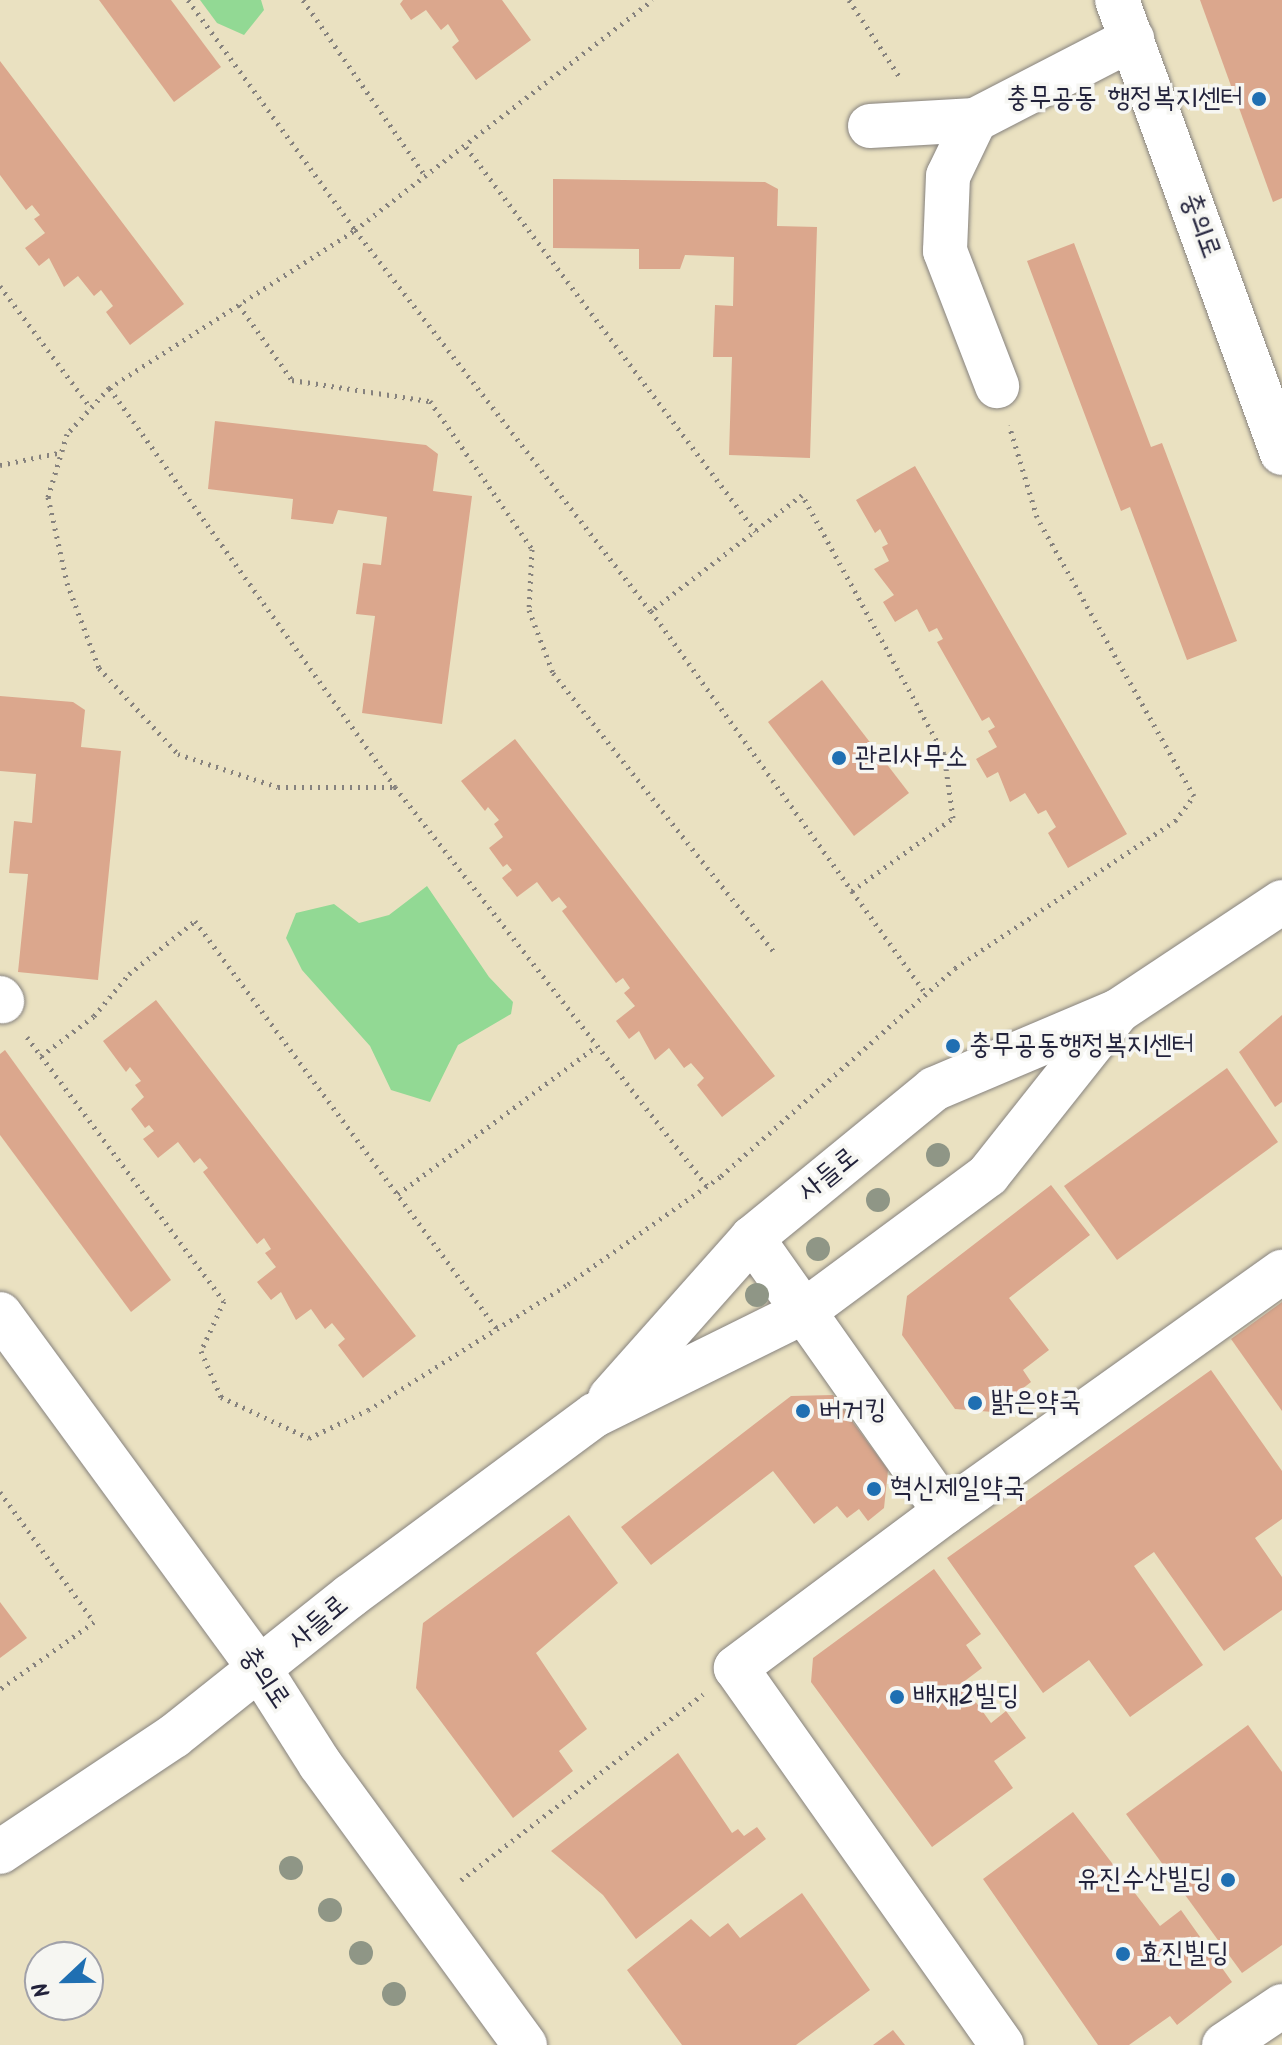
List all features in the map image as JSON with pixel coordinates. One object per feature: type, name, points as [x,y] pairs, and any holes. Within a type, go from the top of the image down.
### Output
[{"type":"street","points":[[870,126],[932,125],[975,120],[1125,20]]},
{"type":"street","name":"충의로","points":[[1125,20],[1282,453]]},
{"type":"street","points":[[975,120],[948,176],[945,251],[997,386]]},
{"type":"street","name":"사들로","points":[[595,1415],[752,1238],[934,1089],[1118,1011],[1282,902]]},
{"type":"street","name":"사들로","points":[[0,1852],[261,1671],[350,1596],[595,1415],[803,1312],[988,1175],[1118,1011]]},
{"type":"street","points":[[752,1238],[945,1512]]},
{"type":"street","points":[[1002,2045],[736,1668],[945,1512],[1282,1272]]},
{"type":"street","name":"충의로","points":[[0,1314],[261,1671],[320,1764],[525,2045]]},
{"type":"street","points":[[1224,2045],[1282,2006]]},
{"type":"path","points":[[188,0],[355,230],[651,611],[926,994]]},
{"type":"path","points":[[303,0],[426,177]]},
{"type":"path","points":[[395,787],[278,787],[178,754],[99,668],[67,583],[48,497],[67,434],[109,388],[355,230],[653,0]]},
{"type":"path","points":[[849,0],[932,125]]},
{"type":"path","points":[[466,147],[755,531]]},
{"type":"path","points":[[0,286],[91,408]]},
{"type":"path","points":[[239,305],[292,380],[430,401],[532,549],[529,610],[553,673],[773,951]]},
{"type":"path","points":[[1,999],[224,1301],[201,1351],[221,1397],[309,1438],[368,1410],[497,1329],[707,1186],[955,968],[1175,821],[1194,796],[1037,517],[997,386]]},
{"type":"path","points":[[109,388],[395,787],[595,1047],[707,1186]]},
{"type":"path","points":[[0,465],[62,452]]},
{"type":"path","points":[[651,611],[802,495],[944,754],[953,818],[852,891]]},
{"type":"path","points":[[41,1056],[94,1016],[129,974],[195,921],[497,1329]]},
{"type":"path","points":[[398,1194],[595,1047]]},
{"type":"path","points":[[0,1492],[94,1622],[0,1689]]},
{"type":"path","points":[[425,1908],[736,1668]]},
{"type":"green space","points":[[200,0],[261,0],[264,10],[244,35],[217,23]]},
{"type":"green space","points":[[427,886],[489,977],[513,1002],[511,1014],[458,1045],[430,1102],[391,1090],[370,1046],[302,970],[286,938],[296,913],[334,904],[359,923],[389,915]]},
{"type":"building","points":[[99,0],[171,0],[221,67],[174,102]]},
{"type":"building","points":[[403,0],[502,0],[531,40],[476,80],[452,47],[459,41],[448,24],[441,30],[426,10],[411,20],[400,4]]},
{"type":"building","name":"충무공동 행정복지센터","points":[[1200,0],[1282,0],[1282,198],[1273,202]]},
{"type":"building","points":[[0,61],[184,304],[130,345],[106,312],[113,306],[101,290],[94,296],[78,276],[64,287],[49,258],[39,266],[25,248],[45,233],[34,219],[40,215],[32,205],[26,210],[0,175]]},
{"type":"building","points":[[553,179],[765,182],[778,189],[777,226],[817,227],[810,458],[729,455],[732,357],[713,357],[715,305],[733,306],[734,257],[685,255],[680,269],[639,269],[639,249],[553,248]]},
{"type":"building","points":[[1074,243],[1151,447],[1162,443],[1237,641],[1187,660],[1130,507],[1121,511],[1027,261]]},
{"type":"building","points":[[215,421],[426,445],[438,454],[433,491],[472,496],[442,724],[362,713],[375,616],[356,614],[363,563],[381,565],[387,517],[338,510],[333,524],[291,519],[293,499],[208,489]]},
{"type":"building","points":[[915,466],[1127,834],[1068,868],[1048,833],[1056,827],[1046,810],[1038,814],[1025,793],[1010,802],[998,772],[987,778],[976,759],[997,747],[988,731],[995,727],[989,717],[982,721],[937,642],[943,639],[937,628],[929,632],[917,609],[895,622],[883,602],[894,595],[874,569],[889,561],[882,547],[888,544],[880,529],[875,533],[856,500]]},
{"type":"building","name":"관리사무소","points":[[822,680],[909,793],[854,836],[768,722]]},
{"type":"building","points":[[0,696],[73,702],[85,710],[81,747],[121,751],[98,980],[18,972],[28,874],[9,873],[14,821],[32,823],[36,774],[0,771]]},
{"type":"building","points":[[515,739],[775,1076],[722,1117],[697,1085],[704,1078],[691,1063],[684,1068],[669,1048],[655,1060],[639,1031],[629,1039],[616,1021],[635,1006],[624,993],[630,988],[623,978],[616,983],[562,911],[567,907],[559,897],[552,902],[537,882],[517,897],[502,878],[512,870],[507,864],[503,867],[489,848],[503,837],[494,824],[499,820],[488,807],[485,811],[461,781]]},
{"type":"building","points":[[156,1000],[416,1336],[363,1378],[338,1345],[345,1339],[332,1323],[325,1329],[311,1309],[296,1320],[281,1292],[271,1300],[257,1282],[276,1267],[265,1253],[271,1249],[264,1238],[257,1244],[203,1172],[208,1168],[200,1158],[194,1163],[178,1142],[158,1158],[143,1139],[154,1131],[149,1125],[145,1128],[131,1109],[144,1097],[135,1085],[141,1081],[130,1067],[126,1072],[103,1041]]},
{"type":"building","points":[[1282,1015],[1282,1102],[1275,1107],[1239,1052]]},
{"type":"building","points":[[5,1050],[171,1280],[131,1312],[0,1135],[0,1054]]},
{"type":"building","points":[[1227,1068],[1278,1142],[1117,1260],[1064,1186]]},
{"type":"building","points":[[1051,1185],[1090,1235],[1009,1298],[1049,1350],[1023,1370],[1031,1382],[993,1412],[955,1409],[902,1335],[907,1296]]},
{"type":"building","points":[[1282,1302],[1282,1411],[1231,1339]]},
{"type":"building","points":[[1211,1370],[1282,1471],[1282,1519],[1255,1538],[1282,1577],[1282,1610],[1224,1651],[1154,1552],[1134,1566],[1203,1665],[1130,1717],[1089,1660],[1043,1693],[947,1558]]},
{"type":"building","points":[[833,1395],[888,1470],[884,1508],[868,1521],[859,1509],[847,1518],[837,1506],[814,1524],[773,1471],[651,1565],[621,1527],[791,1396]]},
{"type":"building","points":[[569,1515],[618,1583],[536,1653],[587,1729],[559,1751],[573,1771],[513,1818],[416,1688],[423,1623]]},
{"type":"building","name":"배재2빌딩","points":[[934,1569],[981,1634],[966,1645],[982,1668],[962,1683],[991,1723],[1006,1711],[1026,1738],[994,1761],[1013,1788],[932,1847],[811,1682],[813,1658]]},
{"type":"building","points":[[0,1602],[27,1638],[0,1658]]},
{"type":"building","name":"유진수산빌딩","points":[[1248,1725],[1282,1772],[1282,1945],[1242,1973],[1126,1814]]},
{"type":"building","points":[[678,1753],[732,1833],[738,1829],[744,1836],[757,1827],[766,1839],[636,1939],[603,1895],[551,1851]]},
{"type":"building","name":"효진빌딩","points":[[1073,1812],[1160,1926],[1181,1910],[1232,1982],[1177,2025],[1170,2016],[1129,2045],[1098,2045],[983,1879]]},
{"type":"building","points":[[802,1893],[870,1990],[796,2045],[682,2045],[627,1970],[691,1919],[710,1937],[728,1923],[740,1938]]},
{"type":"building","points":[[893,2030],[905,2045],[873,2045]]},
{"type":"place","name":"충무공동 행정복지센터","points":[[1259,99]]},
{"type":"place","name":"관리사무소","points":[[839,758]]},
{"type":"place","name":"충무공동행정복지센터","points":[[953,1046]]},
{"type":"place","name":"밝은약국","points":[[975,1403]]},
{"type":"place","name":"버거킹","points":[[803,1411]]},
{"type":"place","name":"혁신제일약국","points":[[874,1489]]},
{"type":"place","name":"배재2빌딩","points":[[897,1697]]},
{"type":"place","name":"유진수산빌딩","points":[[1228,1880]]},
{"type":"place","name":"효진빌딩","points":[[1123,1954]]}]
